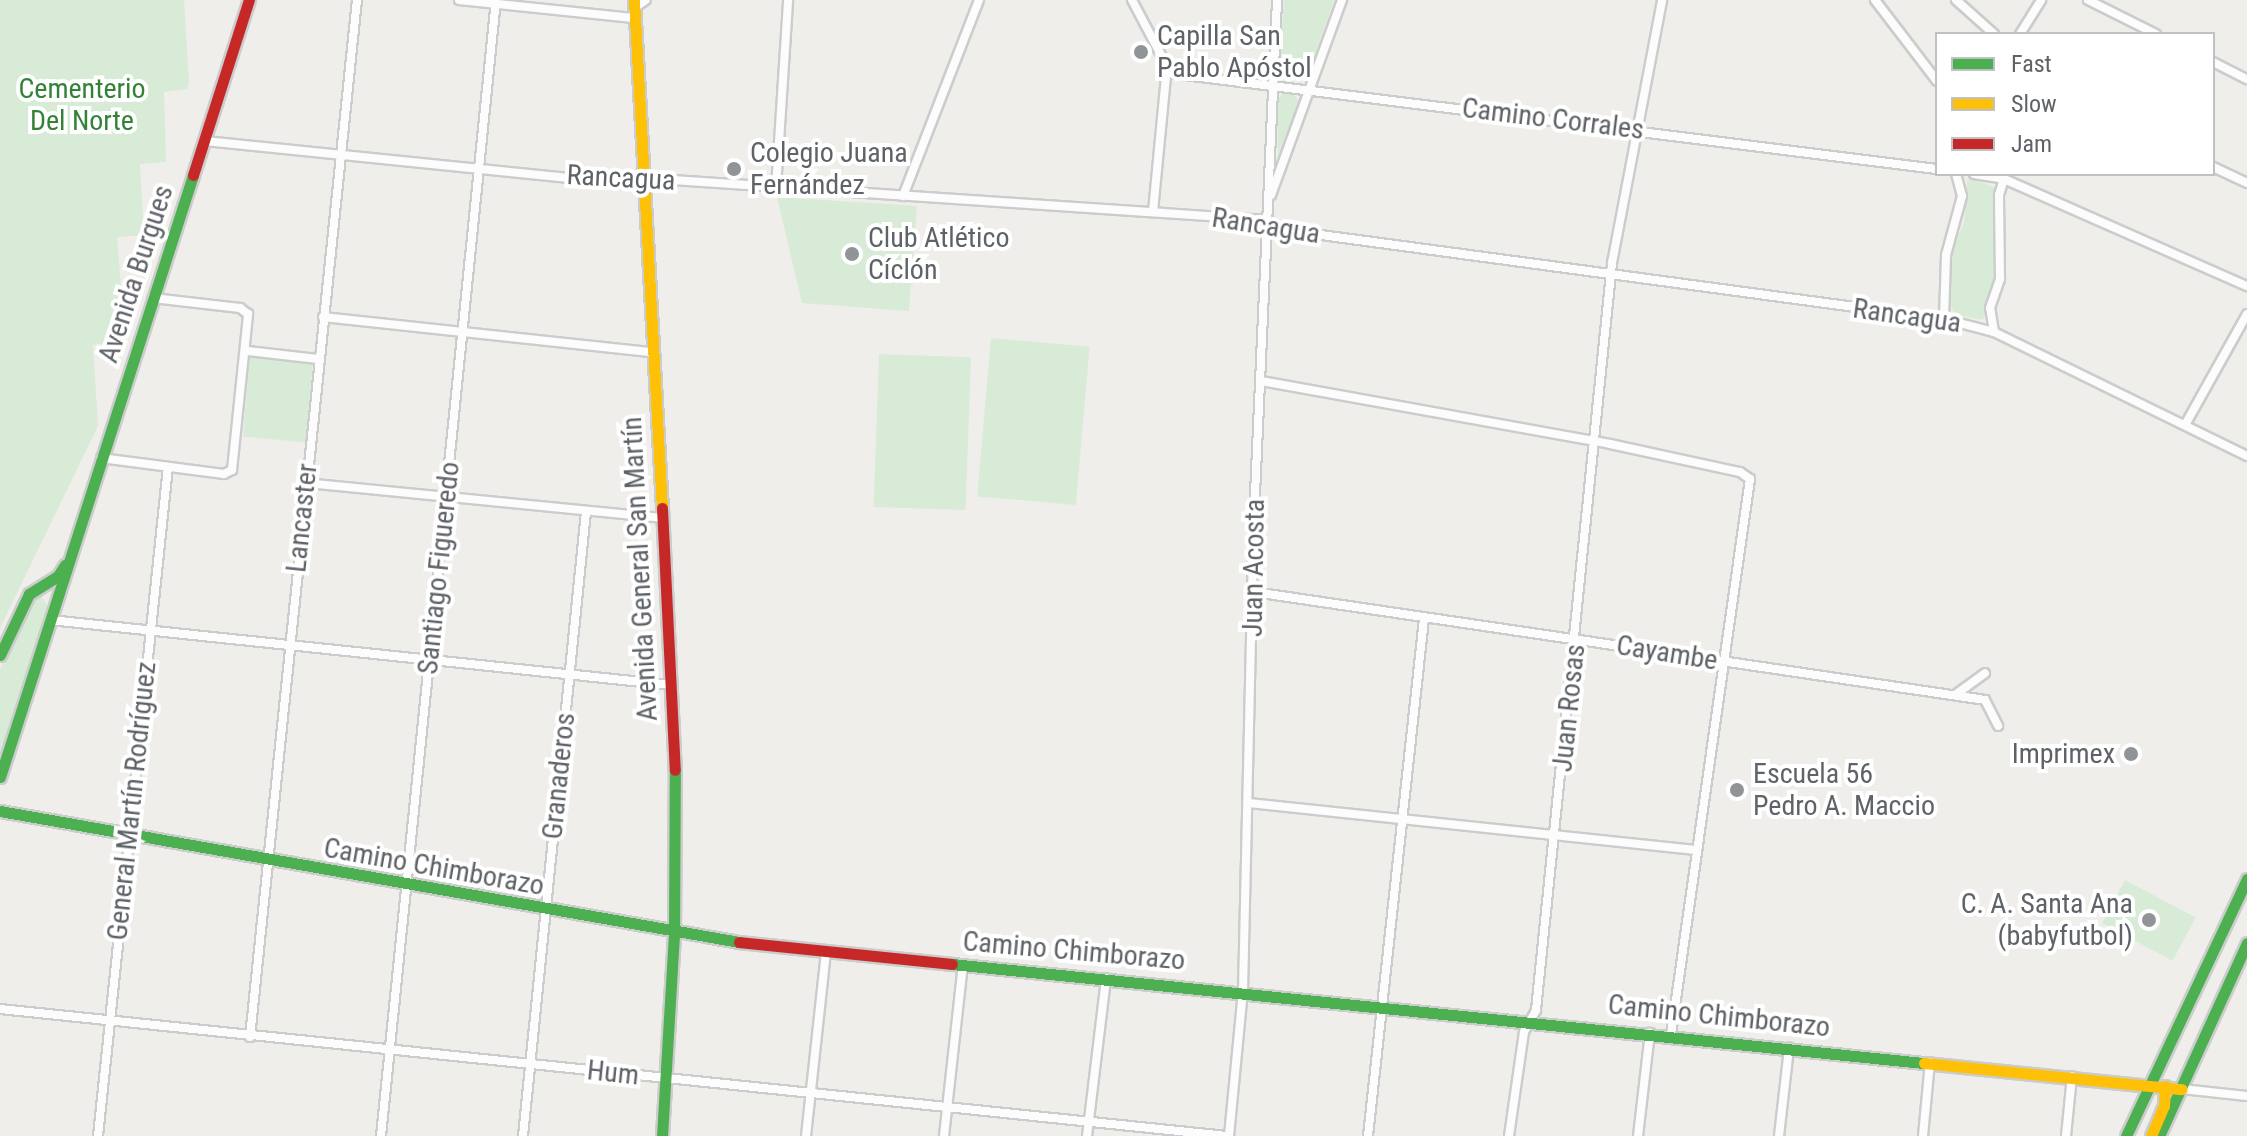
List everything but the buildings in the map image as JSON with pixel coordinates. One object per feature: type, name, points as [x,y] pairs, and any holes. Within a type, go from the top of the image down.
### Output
[{"type":"street","name":"Avenida Burgues","points":[[0,777],[249,0]]},
{"type":"street","name":"Lancaster","points":[[250,1037],[357,0]]},
{"type":"street","points":[[459,0],[633,9],[646,0]]},
{"type":"street","points":[[776,188],[788,0]]},
{"type":"street","points":[[903,196],[979,0]]},
{"type":"street","points":[[1132,0],[1162,52],[1168,73],[1153,211]]},
{"type":"street","name":"Juan Acosta","points":[[1228,1136],[1243,991],[1261,381],[1277,0]]},
{"type":"street","points":[[1268,201],[1312,89],[1342,0]]},
{"type":"street","name":"Juan Rosas","points":[[1509,1136],[1524,1032],[1531,1019],[1556,834],[1612,276],[1662,0]]},
{"type":"street","points":[[1875,0],[1935,78]]},
{"type":"street","points":[[1956,0],[1992,32]]},
{"type":"street","points":[[2021,32],[2041,0]]},
{"type":"street","points":[[2088,0],[2152,32]]},
{"type":"street","name":"Santiago Figueredo","points":[[381,1136],[496,2]]},
{"type":"street","name":"Avenida General San Martín","points":[[633,9],[671,685],[674,935],[662,1136]]},
{"type":"street","points":[[2215,63],[2247,79]]},
{"type":"street","name":"Camino Corrales","points":[[1168,73],[1935,169]]},
{"type":"street","name":"Rancagua","points":[[205,141],[642,182],[1267,220],[1284,230],[1944,319],[1994,332],[2247,456]]},
{"type":"street","points":[[2215,168],[2247,183]]},
{"type":"street","points":[[1944,319],[1946,255],[1962,196],[1957,176]]},
{"type":"street","points":[[1986,176],[2004,179],[2247,286]]},
{"type":"street","points":[[1994,332],[1990,308],[2000,279],[1999,195],[2004,179]]},
{"type":"street","points":[[101,458],[230,472],[248,351],[248,314],[240,308],[153,298]]},
{"type":"street","points":[[2185,425],[2247,314]]},
{"type":"street","points":[[323,317],[652,352]]},
{"type":"street","points":[[248,351],[318,359]]},
{"type":"street","points":[[1261,381],[1597,442],[1740,472],[1751,482],[1671,1035]]},
{"type":"street","name":"General Martín Rodríguez","points":[[98,1136],[168,467]]},
{"type":"street","points":[[306,483],[660,518]]},
{"type":"street","name":"Granaderos","points":[[523,1136],[586,511]]},
{"type":"street","points":[[0,655],[29,594],[67,563]]},
{"type":"street","points":[[37,590],[49,593],[51,615],[149,630],[671,685]]},
{"type":"street","name":"Cayambe","points":[[1254,592],[1985,700],[1998,726]]},
{"type":"street","points":[[1368,1136],[1385,1004],[1424,619]]},
{"type":"street","points":[[1954,696],[1985,673]]},
{"type":"street","points":[[1248,803],[1697,850]]},
{"type":"street","name":"Camino Chimborazo","points":[[0,811],[674,935],[1385,1004],[2182,1089]]},
{"type":"street","points":[[2126,1136],[2247,879]]},
{"type":"street","points":[[2159,1136],[2247,943]]},
{"type":"street","points":[[806,1136],[826,952]]},
{"type":"street","points":[[944,1136],[963,965]]},
{"type":"street","points":[[1087,1136],[1106,978]]},
{"type":"street","name":"Hum","points":[[0,1009],[1228,1136]]},
{"type":"street","points":[[1638,1136],[1650,1033]]},
{"type":"street","points":[[1779,1136],[1789,1048]]},
{"type":"street","points":[[1923,1136],[1930,1062]]},
{"type":"street","points":[[2066,1136],[2072,1076]]},
{"type":"street","points":[[2151,1136],[2164,1106],[2165,1086]]},
{"type":"street","points":[[2182,1089],[2247,1096]]},
{"type":"green space","name":"Cementerio Del Norte","points":[[0,0],[184,0],[189,82],[187,89],[164,92],[166,162],[140,164],[144,235],[117,237],[122,299],[107,343],[93,345],[98,426],[0,628]]},
{"type":"green space","points":[[1284,0],[1334,0],[1310,68],[1298,77],[1286,75],[1279,64]]},
{"type":"green space","points":[[1282,94],[1294,94],[1299,102],[1278,155],[1277,100]]},
{"type":"green space","points":[[1972,179],[1994,187],[1996,279],[1983,320],[1955,315],[1948,299],[1952,249],[1964,223],[1967,181]]},
{"type":"green space","name":"Club Atlético Cíclón","points":[[777,197],[917,206],[909,311],[802,303]]},
{"type":"green space","points":[[991,338],[1090,347],[1076,505],[977,496]]},
{"type":"green space","points":[[879,354],[971,357],[966,510],[874,507]]},
{"type":"green space","points":[[250,356],[313,361],[306,442],[243,437]]},
{"type":"green space","points":[[41,596],[48,606],[0,756],[0,669],[34,599]]},
{"type":"green space","name":"C. A. Santa Ana (babyfutbol)","points":[[2125,880],[2196,918],[2173,961],[2102,923]]},
{"type":"traffic: fast","points":[[0,777],[193,175]]},
{"type":"traffic: fast","points":[[0,655],[29,594],[58,576],[65,565]]},
{"type":"traffic: fast","points":[[662,1136],[674,935],[675,770]]},
{"type":"traffic: fast","points":[[0,811],[739,942]]},
{"type":"traffic: fast","points":[[2126,1136],[2247,879]]},
{"type":"traffic: fast","points":[[2159,1136],[2247,943]]},
{"type":"traffic: fast","points":[[952,964],[1924,1063]]},
{"type":"traffic: slow","points":[[634,0],[662,508]]},
{"type":"traffic: slow","points":[[1924,1063],[2182,1089]]},
{"type":"traffic: slow","points":[[2151,1136],[2164,1106],[2165,1086]]},
{"type":"traffic: jam","points":[[193,175],[249,0]]},
{"type":"traffic: jam","points":[[662,508],[675,770]]},
{"type":"traffic: jam","points":[[739,942],[952,964]]},
{"type":"place","name":"Capilla San Pablo Apóstol","points":[[1141,52]]},
{"type":"place","name":"Colegio Juana Fernández","points":[[734,169]]},
{"type":"place","name":"Club Atlético Cíclón","points":[[852,254]]},
{"type":"place","name":"Imprimex","points":[[2131,754]]},
{"type":"place","name":"Escuela 56 Pedro A. Maccio","points":[[1737,790]]},
{"type":"place","name":"C. A. Santa Ana (babyfutbol)","points":[[2149,920]]}]
